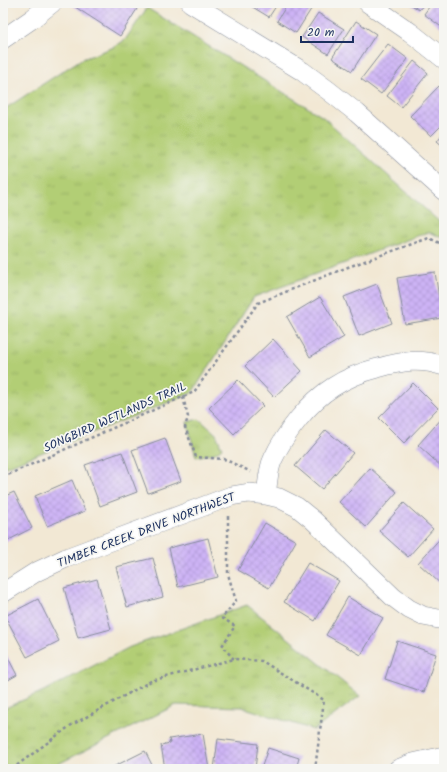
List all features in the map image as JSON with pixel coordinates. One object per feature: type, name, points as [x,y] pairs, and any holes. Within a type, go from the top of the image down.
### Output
[{"type":"street","points":[[3,39],[38,15],[52,3]]},
{"type":"street","points":[[191,3],[214,9],[329,91],[357,113],[444,191]]},
{"type":"street","points":[[368,3],[410,32],[444,60]]},
{"type":"street","points":[[266,495],[272,460],[282,441],[311,405],[332,387],[358,374],[406,361],[421,361],[444,366]]},
{"type":"street","name":"TIMBER CREEK DRIVE NORTHWEST","points":[[3,592],[36,572],[66,558],[231,496],[249,493],[279,498],[296,507],[313,520],[393,597],[409,609],[423,616],[444,620]]},
{"type":"street","points":[[398,769],[413,763],[444,756]]},
{"type":"path","name":"SONGBIRD WETLANDS TRAIL","points":[[3,477],[194,392],[258,303],[348,267],[429,238],[444,245]]},
{"type":"path","points":[[183,397],[188,417],[185,427],[196,457],[224,459],[251,472]]},
{"type":"path","points":[[228,509],[228,574],[236,601],[222,618],[235,626],[222,646],[234,659]]},
{"type":"path","points":[[12,769],[70,726],[151,681],[234,659],[262,661],[324,700],[315,769]]},
{"type":"green space","points":[[147,8],[323,117],[444,226],[444,238],[428,232],[254,297],[192,393],[3,468],[3,110],[80,60],[114,47],[125,40]]},
{"type":"green space","points":[[199,419],[216,434],[222,448],[215,453],[196,457],[187,422]]},
{"type":"green space","points":[[247,605],[360,696],[314,730],[242,707],[176,705],[48,769],[3,769],[3,709],[48,689],[130,647]]},
{"type":"building","points":[[69,3],[128,3],[137,9],[120,36]]},
{"type":"building","points":[[253,3],[278,3],[269,17],[251,6]]},
{"type":"building","points":[[288,3],[315,3],[296,33],[277,21]]},
{"type":"building","points":[[409,3],[425,3],[419,10]]},
{"type":"building","points":[[432,3],[444,3],[444,29],[424,14]]},
{"type":"building","points":[[318,13],[344,29],[328,54],[302,37]]},
{"type":"building","points":[[356,21],[376,34],[352,71],[332,58]]},
{"type":"building","points":[[388,44],[408,59],[381,94],[361,79]]},
{"type":"building","points":[[414,61],[428,73],[401,107],[387,96]]},
{"type":"building","points":[[439,86],[444,91],[444,123],[431,136],[410,116]]},
{"type":"building","points":[[444,132],[444,147],[437,141]]},
{"type":"building","points":[[435,272],[442,318],[405,324],[397,278]]},
{"type":"building","points":[[377,284],[392,323],[359,336],[344,297]]},
{"type":"building","points":[[320,297],[344,337],[310,357],[287,317]]},
{"type":"building","points":[[273,339],[302,371],[274,397],[245,366]]},
{"type":"building","points":[[238,380],[263,406],[234,434],[209,408]]},
{"type":"building","points":[[413,383],[438,408],[404,443],[379,418]]},
{"type":"building","points":[[444,416],[444,469],[418,445]]},
{"type":"building","points":[[326,430],[353,453],[322,489],[295,466]]},
{"type":"building","points":[[165,438],[181,481],[148,493],[132,450]]},
{"type":"building","points":[[122,452],[137,492],[100,506],[85,465]]},
{"type":"building","points":[[370,468],[397,492],[366,527],[339,502]]},
{"type":"building","points":[[72,480],[85,511],[47,526],[35,496]]},
{"type":"building","points":[[14,492],[32,528],[3,543],[3,497]]},
{"type":"building","points":[[404,503],[433,529],[408,557],[379,531]]},
{"type":"building","points":[[265,523],[296,541],[269,588],[238,570]]},
{"type":"building","points":[[444,534],[444,587],[418,563]]},
{"type":"building","points":[[208,538],[218,577],[178,587],[169,548]]},
{"type":"building","points":[[153,558],[163,597],[127,607],[116,567]]},
{"type":"building","points":[[308,563],[339,581],[315,621],[284,602]]},
{"type":"building","points":[[97,579],[111,629],[78,638],[64,588]]},
{"type":"building","points":[[348,597],[383,618],[361,655],[326,635]]},
{"type":"building","points":[[38,599],[59,641],[27,657],[5,616]]},
{"type":"building","points":[[397,641],[436,654],[424,692],[385,679]]},
{"type":"building","points":[[3,648],[17,675],[3,683]]},
{"type":"building","points":[[203,734],[209,769],[165,769],[161,745],[170,743],[169,739]]},
{"type":"building","points":[[218,739],[258,744],[255,769],[214,769]]},
{"type":"building","points":[[268,748],[299,758],[296,769],[261,769]]},
{"type":"building","points":[[145,751],[154,769],[111,768]]}]
